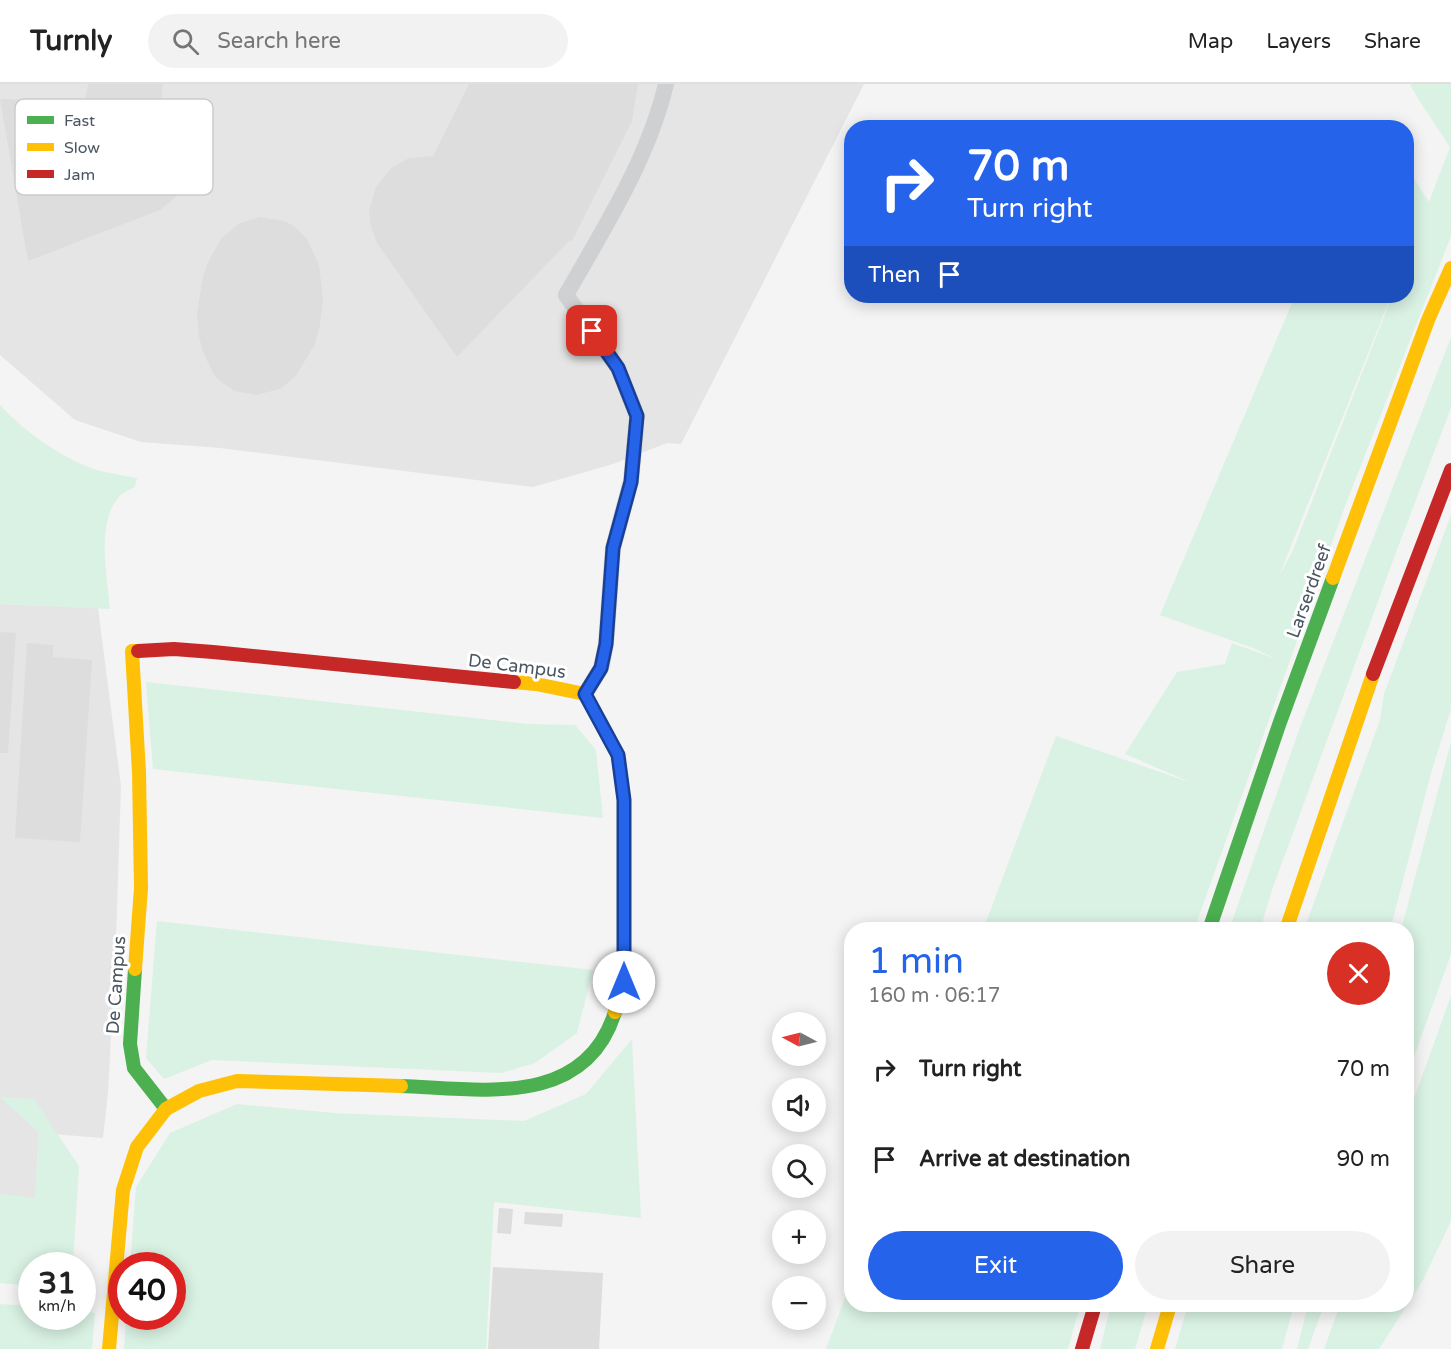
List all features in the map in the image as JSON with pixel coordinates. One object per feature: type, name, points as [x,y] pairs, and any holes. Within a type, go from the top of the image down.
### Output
[{"type":"street","name":"Larserdreef","points":[[1212,922],[1308,646],[1428,320],[1451,268]]},
{"type":"street","points":[[1289,922],[1376,666],[1451,470]]},
{"type":"street","name":"De Campus","points":[[110,1349],[123,1190],[137,1147],[166,1109],[199,1091],[237,1081],[506,1090],[546,1083],[573,1071],[598,1049],[611,1024],[624,982],[624,800],[618,755],[585,694],[536,684],[213,652],[132,651],[139,782],[141,888],[130,1044],[134,1068],[166,1109]]},
{"type":"street","points":[[1082,1349],[1093,1312]]},
{"type":"street","points":[[1157,1349],[1168,1312]]},
{"type":"lane","points":[[585,694],[601,668],[606,644],[613,548],[631,482],[637,416],[618,368],[566,295],[622,198],[660,111],[666,84]]},
{"type":"shaded area","points":[[0,84],[864,84],[681,444],[667,443],[613,464],[533,487],[220,448],[141,442],[75,420],[0,355]]},
{"type":"shaded area","points":[[0,604],[98,608],[121,786],[116,939],[108,1093],[103,1138],[39,1133],[35,1199],[0,1243]]},
{"type":"green space","points":[[1410,84],[1451,84],[1451,236],[1345,506],[1197,922],[986,922],[1056,736],[1192,783],[1125,754],[1177,672],[1225,664],[1232,643],[1276,659],[1253,648],[1160,615],[1292,303],[1388,303],[1279,576],[1293,550],[1389,303],[1414,303],[1414,179],[1429,202],[1450,147]]},
{"type":"green space","points":[[1451,337],[1451,408],[1272,890],[1262,922],[1232,922],[1299,730]]},
{"type":"green space","points":[[0,405],[31,434],[66,456],[96,470],[137,478],[135,487],[119,497],[107,521],[105,566],[110,609],[0,604]]},
{"type":"green space","points":[[1451,515],[1451,709],[1431,773],[1392,922],[1307,922],[1380,720],[1384,694]]},
{"type":"green space","points":[[146,682],[528,724],[575,725],[596,750],[603,818],[153,769]]},
{"type":"green space","points":[[1451,742],[1451,954],[1414,1057],[1414,922],[1403,922]]},
{"type":"green space","points":[[157,921],[593,970],[577,1033],[535,1063],[501,1073],[212,1060],[164,1079],[146,1058]]},
{"type":"green space","points":[[1451,996],[1451,1221],[1414,1294],[1414,1099]]},
{"type":"green space","points":[[632,1039],[641,1218],[494,1202],[486,1349],[124,1349],[125,1330],[186,1330],[186,1252],[131,1252],[136,1187],[170,1133],[237,1104],[334,1113],[524,1121],[586,1094]]},
{"type":"green space","points":[[0,1097],[34,1099],[79,1166],[74,1252],[18,1252],[18,1285],[0,1283],[0,1194],[35,1198],[39,1133]]},
{"type":"green space","points":[[844,1301],[844,1312],[1078,1312],[1068,1349],[826,1349]]},
{"type":"green space","points":[[0,1304],[18,1305],[18,1330],[94,1330],[92,1349],[0,1349]]},
{"type":"green space","points":[[1109,1312],[1146,1312],[1135,1349],[1100,1349]]},
{"type":"green space","points":[[1186,1312],[1292,1312],[1282,1349],[1175,1349]]},
{"type":"green space","points":[[1306,1312],[1321,1312],[1308,1349],[1297,1349]]},
{"type":"green space","points":[[1337,1312],[1403,1312],[1379,1349],[1324,1349]]},
{"type":"building","points":[[88,84],[163,84],[161,99],[85,99]]},
{"type":"building","points":[[469,84],[638,84],[632,121],[572,241],[570,240],[457,357],[377,243],[371,227],[369,211],[376,187],[391,168],[409,158],[433,156]]},
{"type":"building","points":[[0,99],[15,99],[15,186]]},
{"type":"building","points":[[17,195],[178,195],[160,210],[28,261]]},
{"type":"building","points":[[260,217],[284,221],[294,226],[307,239],[319,265],[323,298],[315,344],[295,377],[280,389],[256,395],[235,391],[214,375],[203,352],[197,313],[203,276],[221,239],[238,224]]},
{"type":"building","points":[[0,632],[16,633],[8,753],[0,753]]},
{"type":"building","points":[[27,643],[53,645],[53,657],[92,660],[80,842],[15,838]]},
{"type":"building","points":[[499,1208],[513,1209],[511,1234],[497,1233]]},
{"type":"building","points":[[525,1212],[563,1214],[562,1227],[524,1224]]},
{"type":"building","points":[[493,1267],[603,1273],[599,1349],[488,1349]]},
{"type":"traffic: fast","points":[[1212,922],[1280,722],[1333,578]]},
{"type":"traffic: fast","points":[[135,969],[130,1044],[134,1068],[166,1109]]},
{"type":"traffic: fast","points":[[401,1086],[496,1089],[526,1086],[555,1079],[580,1065],[600,1043],[615,1012]]},
{"type":"traffic: slow","points":[[1333,578],[1428,320],[1451,268]]},
{"type":"traffic: slow","points":[[135,969],[141,888],[139,772],[132,651],[138,651]]},
{"type":"traffic: slow","points":[[1289,922],[1373,674]]},
{"type":"traffic: slow","points":[[514,682],[585,694],[618,755],[624,800],[624,982],[615,1012]]},
{"type":"traffic: slow","points":[[109,1349],[123,1190],[137,1147],[166,1109],[199,1091],[237,1081],[401,1086]]},
{"type":"traffic: slow","points":[[1157,1349],[1168,1312]]},
{"type":"traffic: jam","points":[[1373,674],[1451,470]]},
{"type":"traffic: jam","points":[[138,651],[174,649],[213,652],[514,682]]},
{"type":"traffic: jam","points":[[1082,1349],[1093,1312]]},
{"type":"route","points":[[592,331],[618,368],[637,416],[631,482],[613,548],[606,644],[601,668],[585,694],[618,755],[624,800],[624,982]]}]
